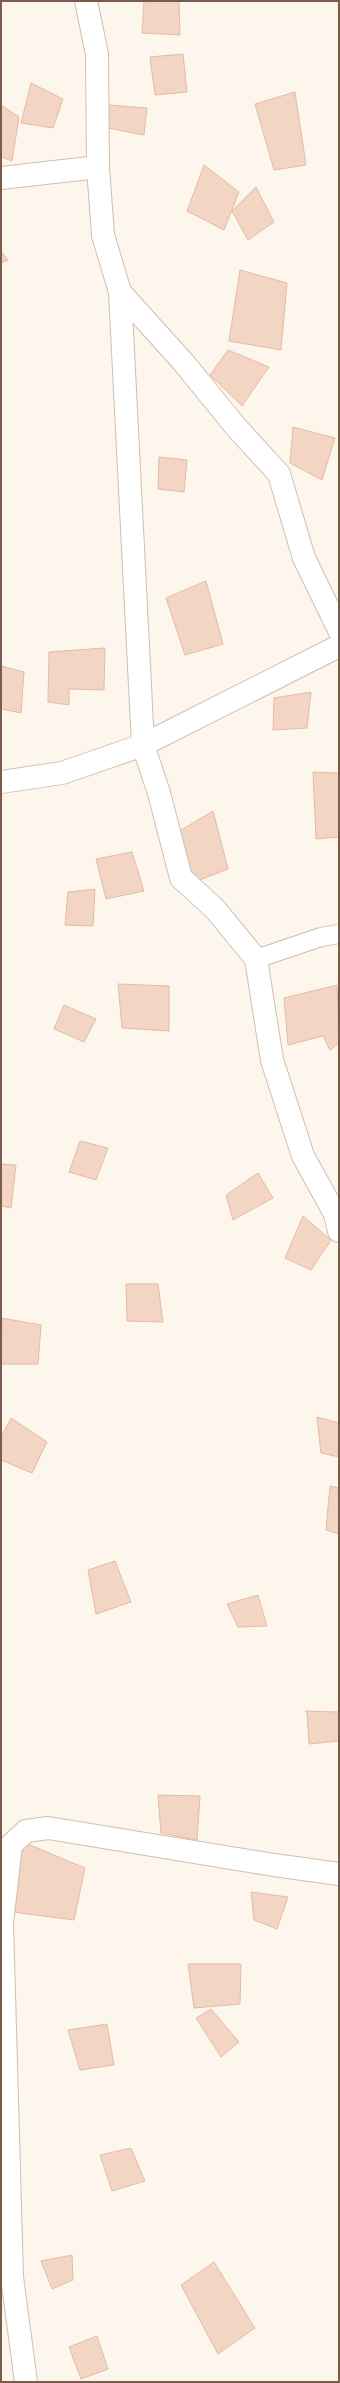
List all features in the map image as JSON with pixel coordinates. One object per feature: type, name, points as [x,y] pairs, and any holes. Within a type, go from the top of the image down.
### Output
[{"type":"street","points":[[86,1],[97,54],[98,167],[103,235],[120,292],[143,745],[159,792],[181,878],[214,909],[256,959],[272,1060],[303,1156],[335,1214],[339,1231]]},
{"type":"street","points":[[1,178],[98,167]]},
{"type":"street","points":[[120,292],[184,363],[236,427],[279,474],[304,558],[339,630]]},
{"type":"street","points":[[1,782],[62,773],[143,745],[339,646]]},
{"type":"street","points":[[26,2382],[12,2276],[2,1924],[11,1845],[26,1832],[48,1828],[274,1865],[339,1874]]},
{"type":"lane","points":[[256,959],[321,937],[339,934]]},
{"type":"building","points":[[144,1],[179,1],[180,35],[142,33]]},
{"type":"building","points":[[183,54],[187,92],[155,95],[150,57]]},
{"type":"building","points":[[31,83],[63,99],[53,128],[21,123]]},
{"type":"building","points":[[295,92],[306,165],[274,170],[255,104]]},
{"type":"building","points":[[1,105],[19,117],[12,161],[1,157]]},
{"type":"building","points":[[110,105],[147,108],[144,135],[108,128]]},
{"type":"building","points":[[204,165],[239,192],[224,230],[187,211]]},
{"type":"building","points":[[256,187],[274,222],[248,240],[232,211]]},
{"type":"building","points":[[1,251],[8,260],[1,263]]},
{"type":"building","points":[[240,270],[287,283],[281,350],[229,341]]},
{"type":"building","points":[[228,350],[269,367],[242,406],[210,375]]},
{"type":"building","points":[[293,427],[335,438],[322,480],[290,463]]},
{"type":"building","points":[[159,457],[187,460],[184,492],[158,489]]},
{"type":"building","points":[[206,581],[223,644],[185,655],[166,598]]},
{"type":"building","points":[[105,648],[104,690],[69,689],[69,705],[48,702],[49,652]]},
{"type":"building","points":[[1,666],[24,672],[21,713],[1,709]]},
{"type":"building","points":[[311,692],[307,728],[273,730],[274,698]]},
{"type":"building","points":[[313,772],[339,773],[339,837],[316,839]]},
{"type":"building","points":[[213,811],[228,869],[192,883],[176,833]]},
{"type":"building","points":[[132,852],[144,891],[106,899],[96,859]]},
{"type":"building","points":[[95,889],[93,926],[65,925],[68,892]]},
{"type":"building","points":[[118,984],[169,986],[169,1031],[122,1028]]},
{"type":"building","points":[[337,985],[339,1043],[330,1050],[323,1036],[288,1045],[284,998]]},
{"type":"building","points":[[64,1005],[96,1019],[84,1042],[54,1029]]},
{"type":"building","points":[[80,1141],[108,1148],[96,1180],[69,1172]]},
{"type":"building","points":[[1,1164],[16,1165],[11,1208],[1,1206]]},
{"type":"building","points":[[258,1173],[273,1198],[233,1220],[226,1195]]},
{"type":"building","points":[[303,1216],[331,1240],[311,1270],[285,1258]]},
{"type":"building","points":[[126,1284],[158,1284],[163,1322],[127,1321]]},
{"type":"building","points":[[2,1318],[41,1325],[38,1364],[1,1364]]},
{"type":"building","points":[[317,1417],[339,1423],[339,1457],[321,1453]]},
{"type":"building","points":[[11,1418],[47,1442],[32,1473],[1,1460],[1,1437]]},
{"type":"building","points":[[330,1486],[339,1488],[339,1534],[326,1530]]},
{"type":"building","points":[[115,1561],[131,1602],[96,1614],[88,1570]]},
{"type":"building","points":[[258,1595],[267,1626],[238,1627],[227,1604]]},
{"type":"building","points":[[305,1711],[339,1712],[339,1741],[309,1744],[307,1713]]},
{"type":"building","points":[[158,1795],[200,1796],[197,1840],[161,1833]]},
{"type":"building","points":[[23,1842],[85,1868],[74,1920],[13,1912]]},
{"type":"building","points":[[251,1892],[288,1897],[277,1929],[254,1920]]},
{"type":"building","points":[[188,1964],[241,1964],[240,2004],[194,2008]]},
{"type":"building","points":[[211,2009],[239,2042],[221,2057],[196,2018]]},
{"type":"building","points":[[107,2024],[114,2065],[80,2070],[68,2030]]},
{"type":"building","points":[[131,2148],[145,2181],[112,2191],[100,2155]]},
{"type":"building","points":[[72,2255],[73,2280],[52,2289],[41,2261]]},
{"type":"building","points":[[214,2262],[255,2328],[218,2354],[181,2285]]},
{"type":"building","points":[[97,2336],[108,2369],[81,2379],[69,2347]]}]
